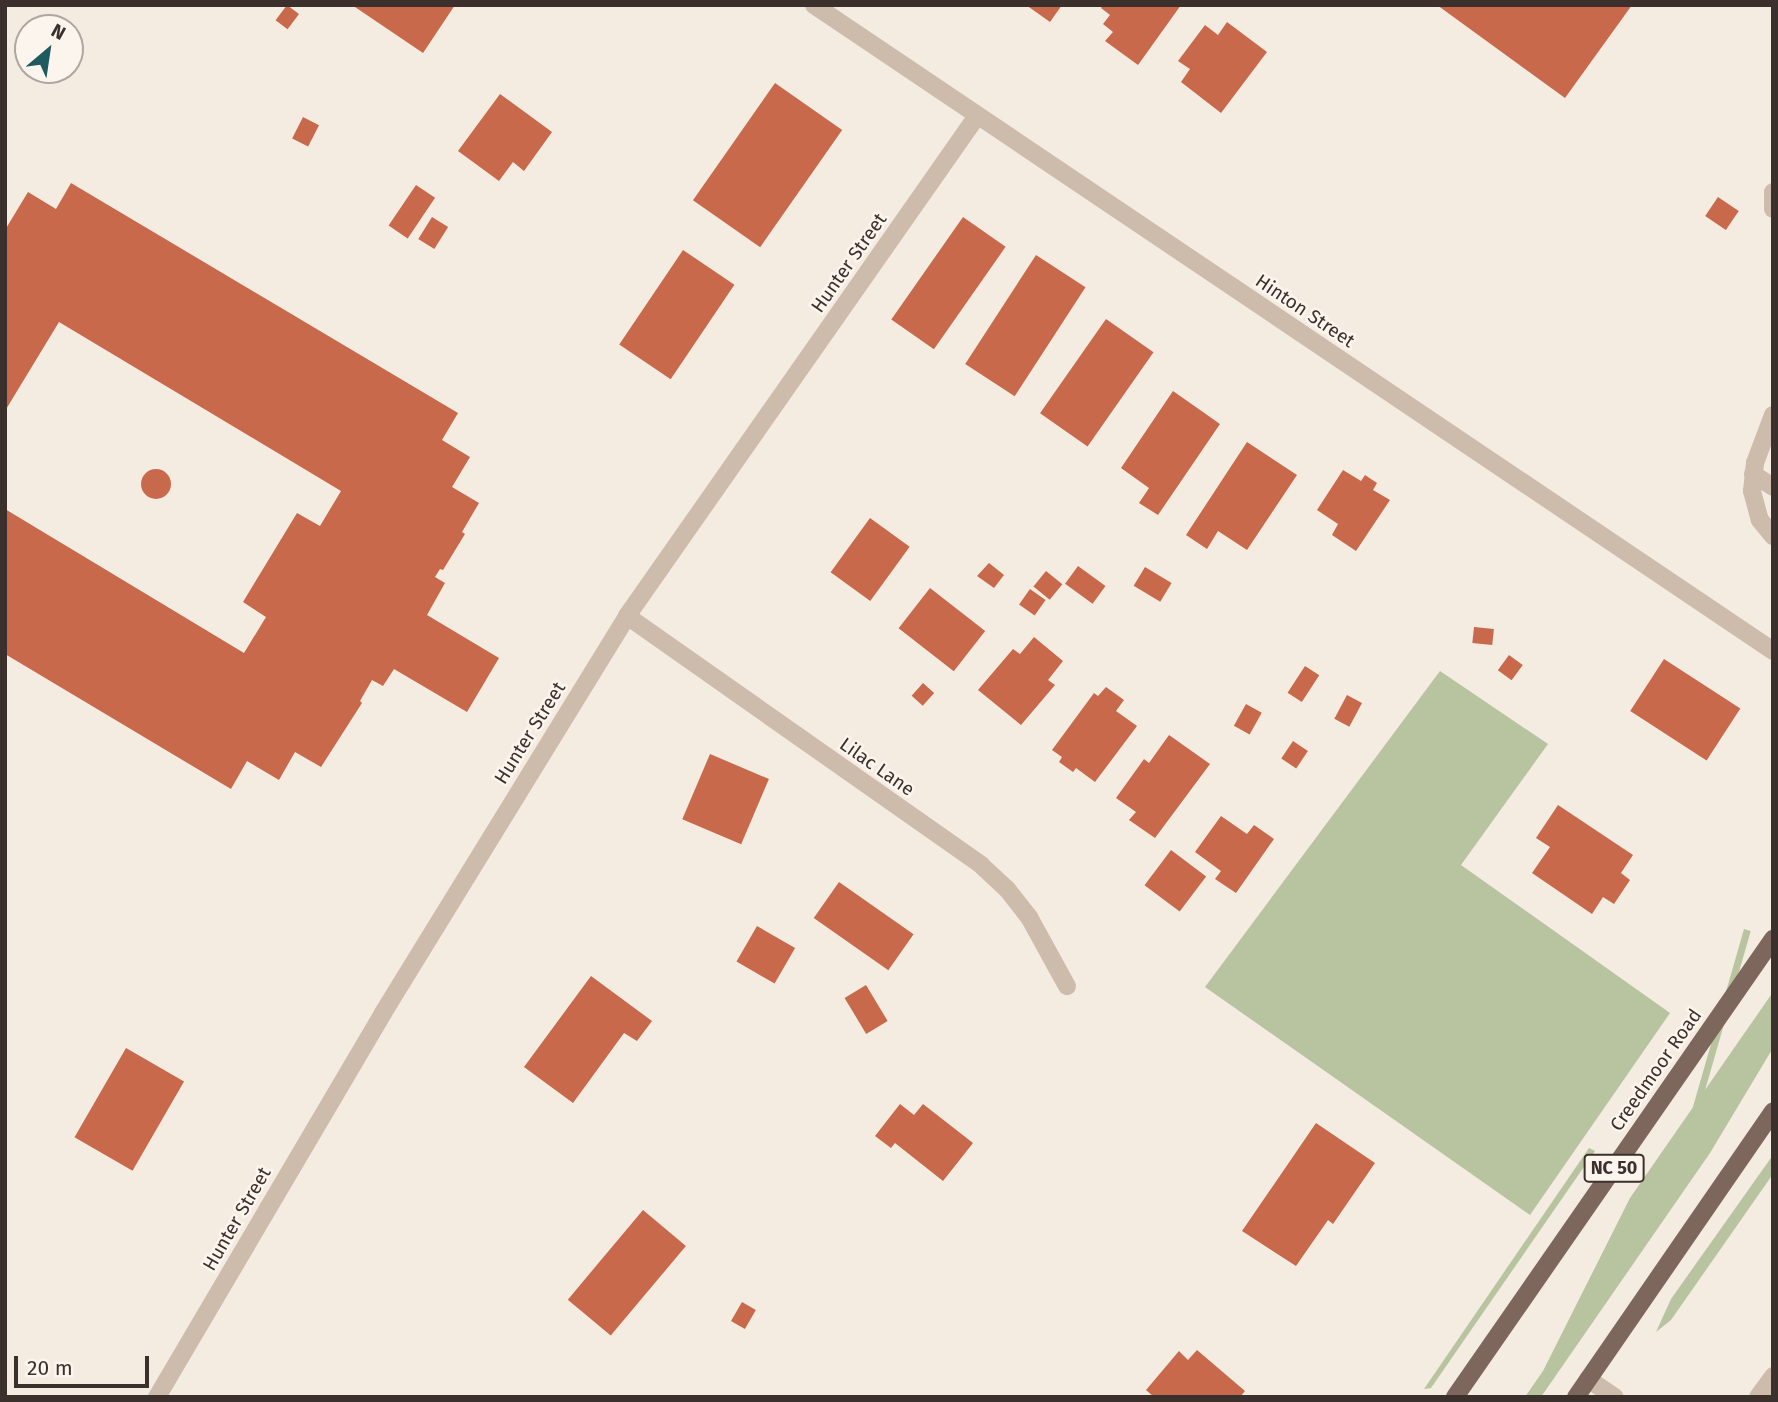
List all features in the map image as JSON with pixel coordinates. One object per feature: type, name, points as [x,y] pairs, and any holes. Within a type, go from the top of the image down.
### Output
[{"type":"main road","name":"Creedmoor Road","points":[[1455,1397],[1773,939]]},
{"type":"main road","points":[[1576,1397],[1773,1111]]},
{"type":"street","name":"Hinton Street","points":[[814,5],[1773,651]]},
{"type":"street","name":"Hunter Street","points":[[157,1397],[383,1013],[627,616],[977,116]]},
{"type":"street","points":[[1773,192],[1773,209]]},
{"type":"street","points":[[1771,424],[1766,452],[1754,474],[1754,507],[1760,520],[1773,536]]},
{"type":"street","points":[[1754,474],[1773,487]]},
{"type":"street","name":"Lilac Lane","points":[[627,616],[981,865],[1007,889],[1029,917],[1051,951],[1067,986]]},
{"type":"street","points":[[1758,1397],[1773,1376]]},
{"type":"street","points":[[1588,1379],[1615,1397]]},
{"type":"green space","points":[[1440,671],[1548,744],[1461,865],[1670,1013],[1530,1215],[1205,987]]},
{"type":"green space","points":[[1744,929],[1751,931],[1689,1147],[1682,1145]]},
{"type":"green space","points":[[1773,992],[1773,1048],[1710,1153],[1541,1397],[1525,1397],[1543,1371],[1630,1198]]},
{"type":"green space","points":[[1589,1148],[1595,1151],[1431,1388],[1424,1389]]},
{"type":"green space","points":[[1773,1155],[1773,1174],[1671,1320],[1656,1332],[1671,1299]]},
{"type":"building","points":[[287,5],[299,14],[288,29],[276,20]]},
{"type":"building","points":[[352,5],[455,5],[423,53]]},
{"type":"building","points":[[1026,5],[1062,5],[1050,22]]},
{"type":"building","points":[[1103,5],[1181,5],[1138,65],[1105,41],[1113,32],[1103,24],[1110,15],[1101,8]]},
{"type":"building","points":[[1437,5],[1632,5],[1565,98]]},
{"type":"building","points":[[1227,22],[1267,52],[1221,113],[1181,82],[1190,69],[1178,61],[1205,25],[1218,35]]},
{"type":"building","points":[[775,83],[842,130],[760,247],[693,200]]},
{"type":"building","points":[[500,94],[552,132],[524,171],[513,162],[499,181],[458,151]]},
{"type":"building","points":[[303,117],[319,125],[308,147],[292,138]]},
{"type":"building","points":[[71,183],[458,413],[442,440],[470,457],[452,487],[479,503],[462,532],[465,534],[443,570],[440,569],[435,577],[445,583],[427,615],[499,658],[467,712],[394,669],[383,686],[372,680],[360,701],[362,703],[321,767],[295,752],[279,780],[247,761],[231,789],[5,654],[5,509],[244,653],[266,617],[243,602],[297,513],[320,526],[341,491],[59,322],[5,411],[5,230],[28,192],[56,209]]},
{"type":"building","points":[[416,185],[435,198],[408,238],[389,226]]},
{"type":"building","points":[[1718,197],[1739,211],[1726,230],[1705,216]]},
{"type":"building","points":[[432,217],[448,227],[434,249],[418,239]]},
{"type":"building","points":[[963,217],[1006,247],[934,349],[891,319]]},
{"type":"building","points":[[683,250],[734,285],[671,379],[619,345]]},
{"type":"building","points":[[1036,255],[1085,287],[1015,396],[965,364]]},
{"type":"building","points":[[1106,319],[1154,352],[1088,446],[1040,413]]},
{"type":"building","points":[[1173,391],[1220,424],[1158,515],[1139,503],[1149,488],[1121,468]]},
{"type":"building","points":[[1247,442],[1297,475],[1247,550],[1218,531],[1207,549],[1186,535]]},
{"type":"building","points":[[156,469],[167,473],[171,484],[167,495],[156,499],[145,495],[141,484],[145,473]]},
{"type":"building","points":[[1343,470],[1361,481],[1365,475],[1377,483],[1373,490],[1390,500],[1356,551],[1332,535],[1338,524],[1317,510]]},
{"type":"building","points":[[870,518],[910,547],[870,601],[831,572]]},
{"type":"building","points":[[989,563],[1004,575],[994,588],[977,576]]},
{"type":"building","points":[[1078,566],[1106,586],[1093,604],[1065,584]]},
{"type":"building","points":[[1145,567],[1172,583],[1160,602],[1134,586]]},
{"type":"building","points":[[1046,571],[1062,584],[1050,600],[1033,587]]},
{"type":"building","points":[[930,588],[985,631],[954,671],[899,628]]},
{"type":"building","points":[[1030,589],[1046,600],[1035,615],[1019,605]]},
{"type":"building","points":[[1474,627],[1494,629],[1492,645],[1472,643]]},
{"type":"building","points":[[1034,637],[1063,661],[1048,680],[1055,685],[1021,725],[978,690],[1013,649],[1020,654]]},
{"type":"building","points":[[1509,655],[1523,665],[1512,680],[1498,670]]},
{"type":"building","points":[[1664,659],[1740,709],[1707,761],[1630,711]]},
{"type":"building","points":[[1305,666],[1319,675],[1302,702],[1288,693]]},
{"type":"building","points":[[923,683],[934,693],[923,706],[912,696]]},
{"type":"building","points":[[1106,687],[1124,700],[1116,711],[1137,726],[1095,782],[1076,768],[1073,772],[1059,762],[1062,757],[1052,750],[1094,693],[1098,696]]},
{"type":"building","points":[[1347,695],[1362,703],[1349,727],[1334,719]]},
{"type":"building","points":[[1246,704],[1262,713],[1250,735],[1234,726]]},
{"type":"building","points":[[1169,735],[1210,764],[1155,838],[1129,820],[1136,812],[1116,798],[1144,759],[1149,763]]},
{"type":"building","points":[[1293,741],[1308,751],[1296,768],[1281,758]]},
{"type":"building","points":[[710,754],[769,779],[741,844],[682,819]]},
{"type":"building","points":[[1558,805],[1633,855],[1621,873],[1630,880],[1614,904],[1603,897],[1592,914],[1532,873],[1550,847],[1536,838]]},
{"type":"building","points":[[1221,816],[1247,834],[1254,825],[1274,839],[1236,893],[1215,879],[1221,871],[1195,852]]},
{"type":"building","points":[[1171,850],[1206,876],[1180,912],[1145,885]]},
{"type":"building","points":[[839,882],[914,934],[888,970],[814,918]]},
{"type":"building","points":[[757,926],[795,948],[775,984],[736,962]]},
{"type":"building","points":[[591,976],[652,1021],[637,1041],[624,1033],[573,1103],[524,1067]]},
{"type":"building","points":[[866,985],[888,1021],[866,1034],[845,998]]},
{"type":"building","points":[[126,1048],[184,1082],[133,1171],[74,1137]]},
{"type":"building","points":[[900,1104],[914,1115],[923,1104],[973,1143],[943,1181],[895,1143],[891,1148],[875,1136]]},
{"type":"building","points":[[1316,1123],[1375,1163],[1333,1224],[1328,1220],[1296,1266],[1242,1231]]},
{"type":"building","points":[[643,1210],[686,1246],[611,1336],[568,1300]]},
{"type":"building","points":[[742,1302],[756,1310],[745,1329],[731,1321]]},
{"type":"building","points":[[1197,1350],[1245,1391],[1240,1397],[1154,1397],[1146,1390],[1179,1351],[1188,1360]]}]
